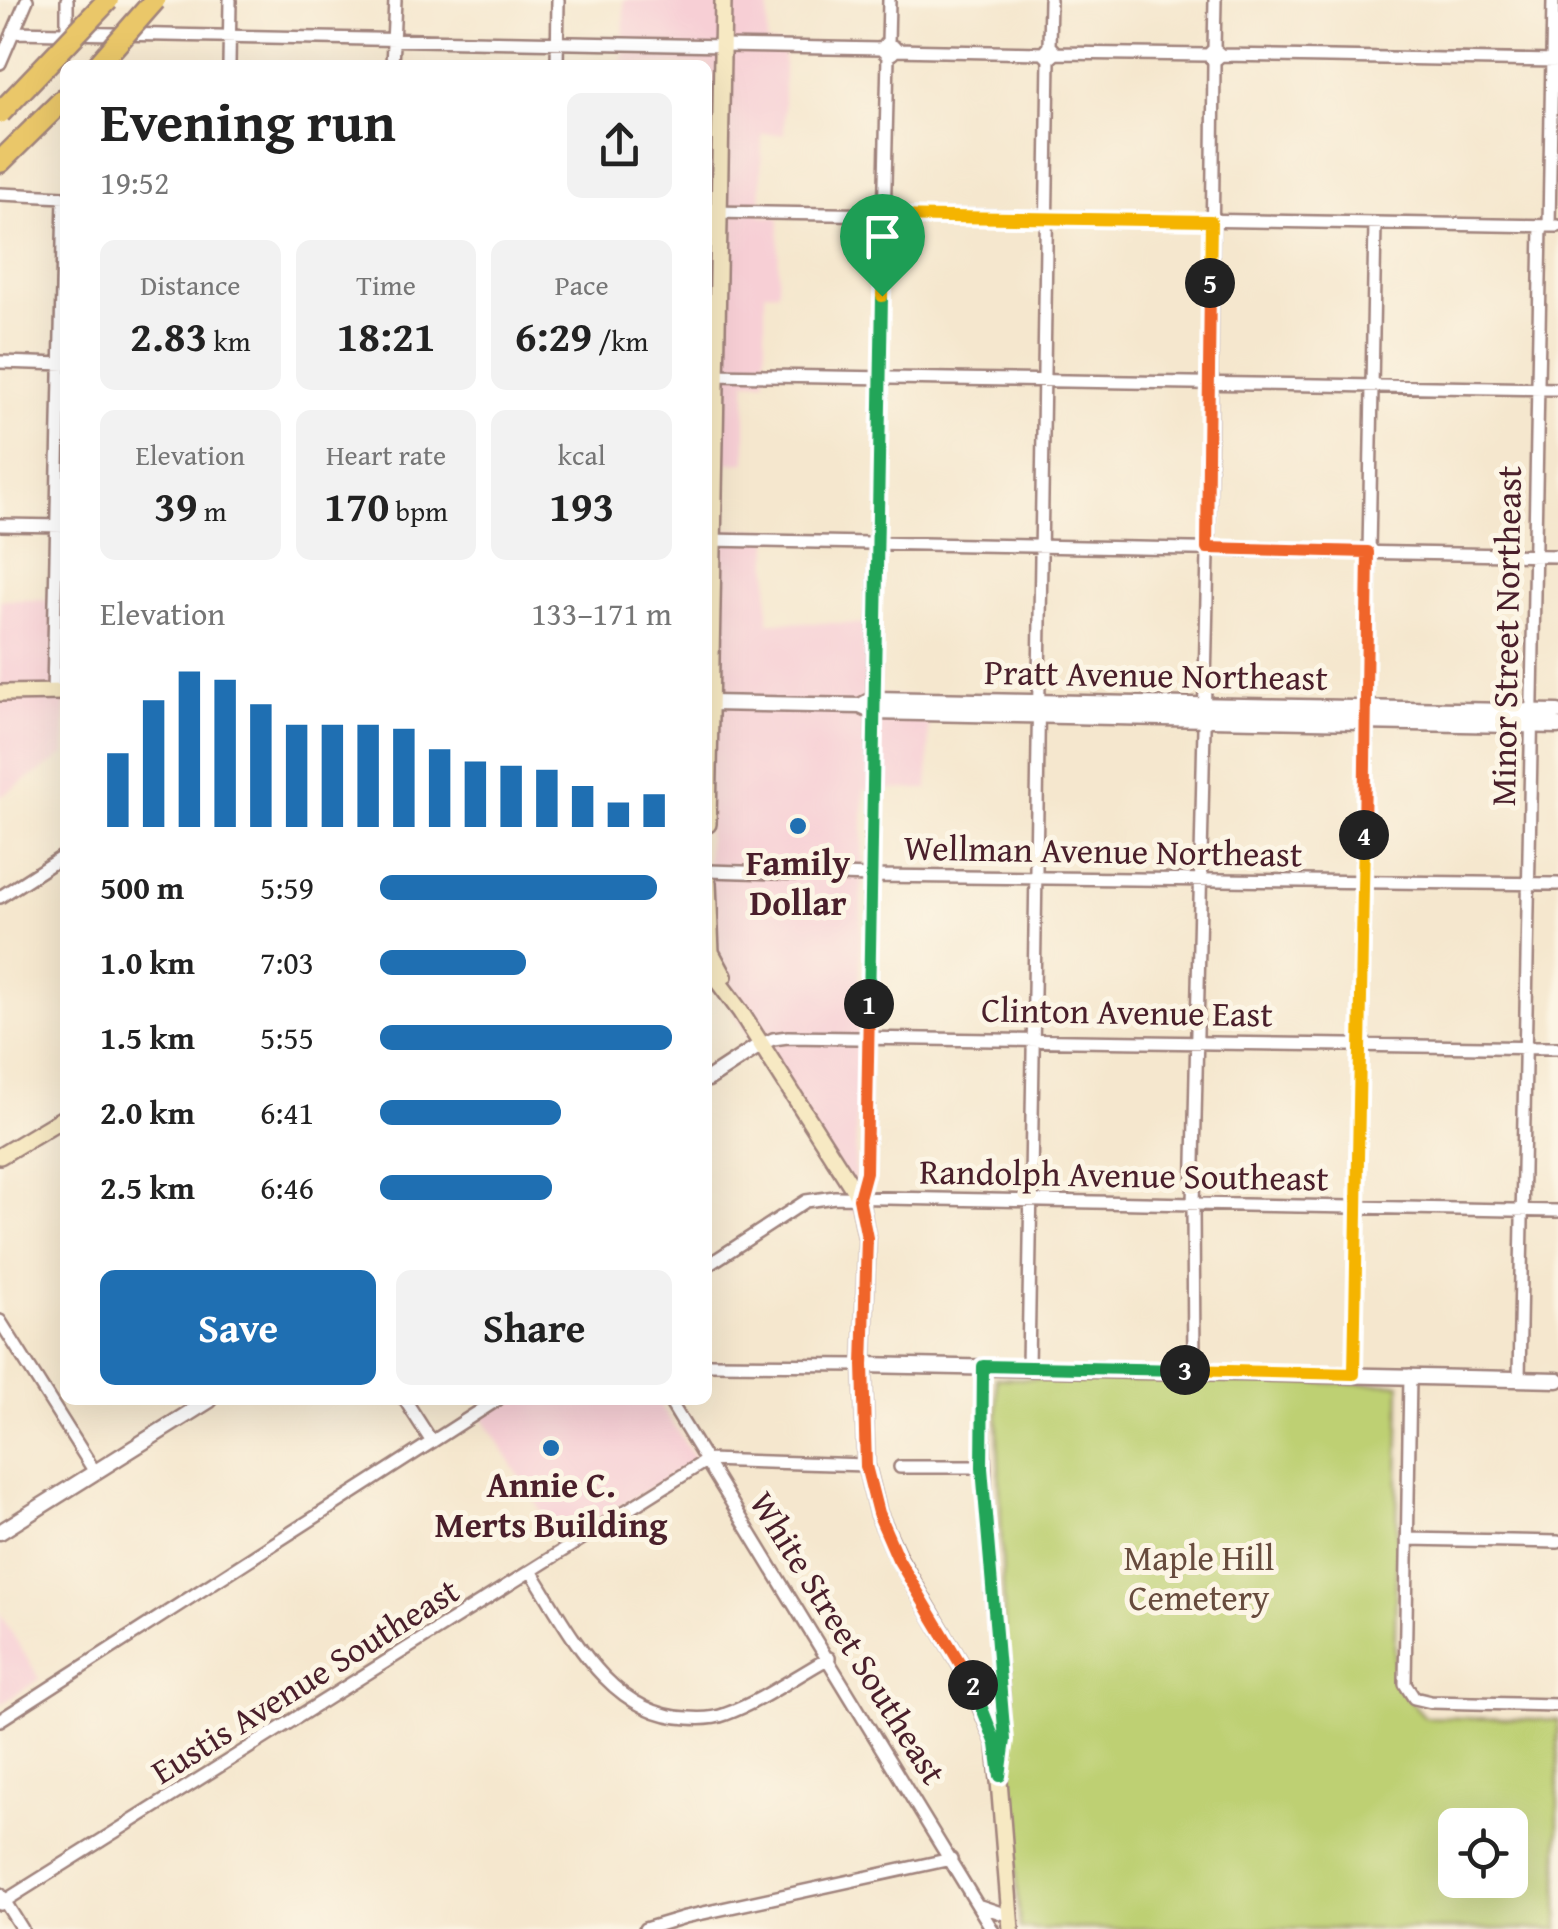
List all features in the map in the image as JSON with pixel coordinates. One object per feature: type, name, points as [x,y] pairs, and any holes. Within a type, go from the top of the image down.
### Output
[{"type":"highway","points":[[0,113],[108,0]]},
{"type":"highway","points":[[102,60],[155,0]]},
{"type":"highway","points":[[0,104],[52,61]]},
{"type":"highway","points":[[0,162],[60,103]]},
{"type":"main road","points":[[712,375],[713,212],[723,0]]},
{"type":"main road","points":[[0,693],[59,692]]},
{"type":"main road","points":[[712,954],[740,1011]]},
{"type":"main road","points":[[712,973],[859,1198],[867,1238],[863,1365],[866,1466],[878,1513],[898,1559],[972,1682],[996,1744],[1011,1923]]},
{"type":"main road","points":[[0,1156],[60,1120]]},
{"type":"street","points":[[0,63],[26,0]]},
{"type":"street","points":[[67,0],[68,34]]},
{"type":"street","points":[[228,60],[230,0]]},
{"type":"street","points":[[392,60],[395,0]]},
{"type":"street","points":[[557,60],[558,0]]},
{"type":"street","points":[[859,1198],[866,1172],[868,1114],[872,876],[869,706],[877,542],[889,0]]},
{"type":"street","points":[[1028,1367],[1050,0]]},
{"type":"street","points":[[1194,1370],[1193,1205],[1215,0]]},
{"type":"street","name":"Minor Street Northeast","points":[[1519,1378],[1538,389],[1549,226],[1555,61],[1553,0]]},
{"type":"street","points":[[13,32],[1555,61]]},
{"type":"street","points":[[0,194],[60,197]]},
{"type":"street","points":[[713,212],[1549,226]]},
{"type":"street","points":[[1354,1374],[1374,223]]},
{"type":"street","points":[[0,362],[60,364]]},
{"type":"street","points":[[712,375],[1558,390]]},
{"type":"street","points":[[0,524],[60,525],[59,692]]},
{"type":"street","points":[[712,540],[1558,556]]},
{"type":"street","name":"Pratt Avenue Northeast","points":[[712,704],[1530,719],[1558,726]]},
{"type":"street","name":"Pratt Avenue Northeast","points":[[1530,719],[1558,712]]},
{"type":"street","points":[[0,897],[60,858]]},
{"type":"street","name":"Wellman Avenue Northeast","points":[[712,871],[1558,884]]},
{"type":"street","name":"Clinton Avenue East","points":[[712,1076],[773,1038],[788,1037],[1558,1048]]},
{"type":"street","name":"Randolph Avenue Southeast","points":[[712,1262],[806,1202],[859,1198],[1558,1211]]},
{"type":"street","points":[[0,1321],[96,1472]]},
{"type":"street","points":[[712,1364],[983,1366],[1558,1380]]},
{"type":"street","points":[[983,1366],[982,1468],[1005,1740],[1000,1776]]},
{"type":"street","points":[[1410,1376],[1406,1684],[1414,1698],[1431,1702],[1558,1706]]},
{"type":"street","points":[[0,1532],[202,1405]]},
{"type":"street","points":[[408,1405],[432,1442]]},
{"type":"street","points":[[0,1720],[489,1405]]},
{"type":"street","name":"White Street Southeast","points":[[672,1405],[992,1929]]},
{"type":"street","points":[[707,1460],[866,1466]]},
{"type":"street","name":"Eustis Avenue Southeast","points":[[2,1900],[707,1460]]},
{"type":"street","points":[[900,1467],[982,1468]]},
{"type":"street","points":[[1407,1539],[1558,1542]]},
{"type":"street","points":[[531,1571],[580,1649],[612,1687],[663,1716],[724,1715],[829,1658]]},
{"type":"street","points":[[646,1929],[951,1859]]},
{"type":"street","points":[[2,1900],[22,1929]]},
{"type":"street","points":[[980,1906],[1011,1923]]},
{"type":"shaded area","points":[[624,0],[769,0],[767,44],[784,45],[784,134],[762,134],[760,216],[779,217],[778,292],[765,292],[765,381],[746,381],[746,462],[725,463],[723,530],[769,530],[768,622],[880,624],[880,695],[929,698],[928,789],[864,790],[854,1217],[712,975],[712,60],[623,60]]},
{"type":"shaded area","points":[[0,600],[58,600],[60,758],[0,797]]},
{"type":"shaded area","points":[[494,1405],[660,1405],[696,1460],[560,1542],[480,1413]]},
{"type":"shaded area","points":[[0,1614],[40,1679],[0,1705]]},
{"type":"green space","name":"Maple Hill Cemetery","points":[[996,1378],[1400,1384],[1394,1683],[1425,1717],[1558,1720],[1558,1929],[1020,1929],[1009,1772]]},
{"type":"place","name":"Family Dollar","points":[[798,826]]},
{"type":"place","name":"Annie C. Merts Building","points":[[551,1448]]},
{"type":"route","points":[[885,216],[1211,221],[1207,548],[1368,552],[1354,1374],[983,1366],[982,1468],[1005,1740],[1000,1776],[996,1744],[972,1682],[898,1559],[878,1513],[866,1466],[863,1365],[867,1238],[859,1198],[866,1172],[868,1114],[882,296],[885,216]]}]
